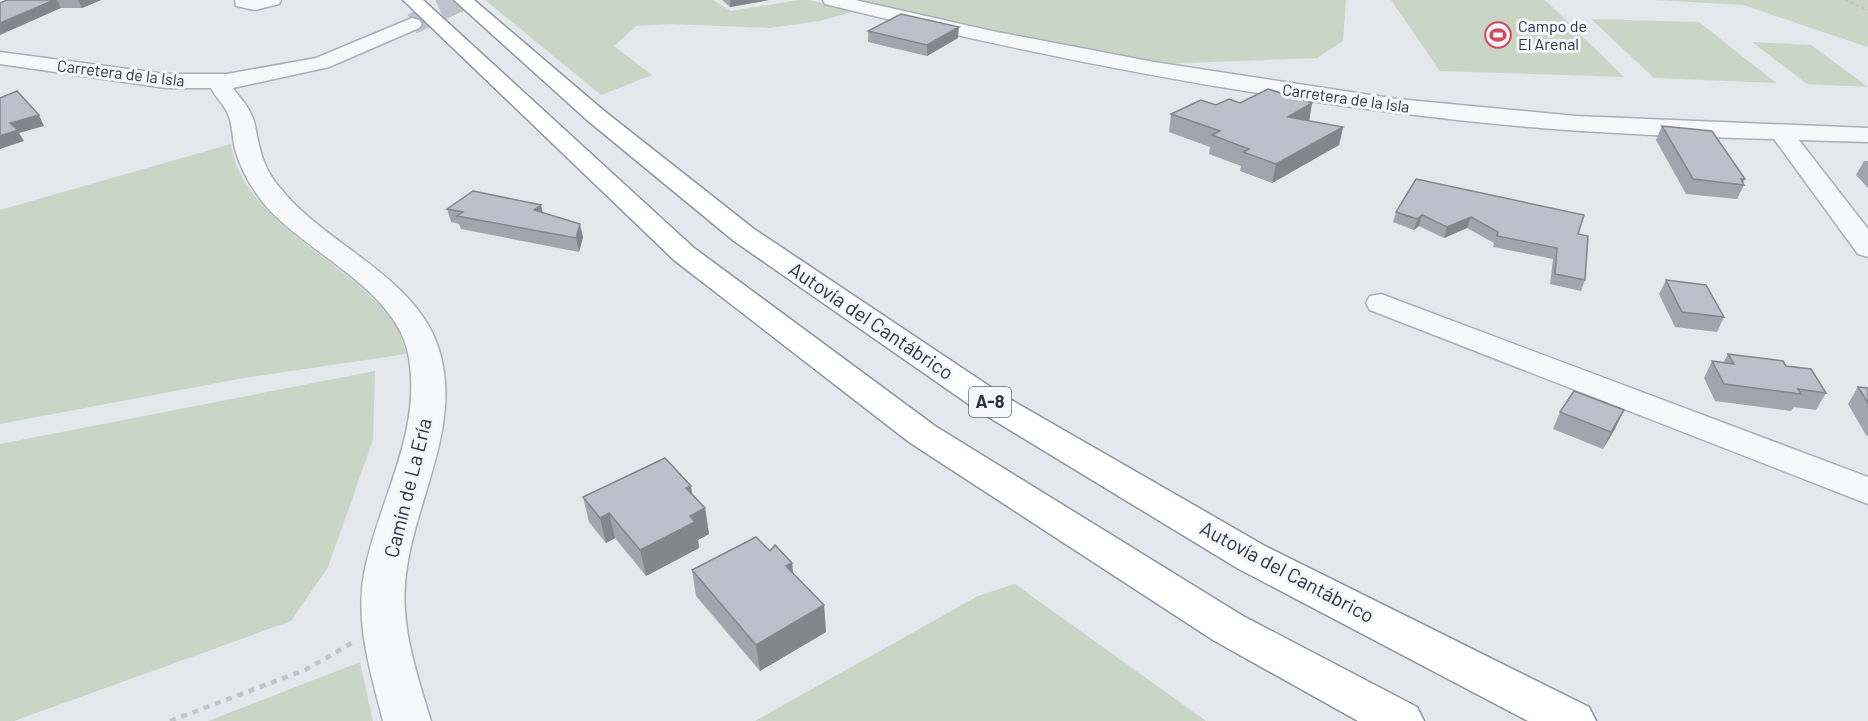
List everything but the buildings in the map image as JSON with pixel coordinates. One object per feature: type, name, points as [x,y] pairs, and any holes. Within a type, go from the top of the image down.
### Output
[{"type":"highway","name":"Autovía del Cantábrico","points":[[463,0],[595,115],[744,235],[989,402],[1251,556],[1572,721]]},
{"type":"highway","points":[[412,12],[684,254],[922,434],[1228,628],[1400,721]]},
{"type":"street","points":[[244,0],[243,2],[250,4],[272,0]]},
{"type":"street","name":"Carretera de la Isla","points":[[832,0],[1151,69],[1339,98],[1582,124],[1868,135]]},
{"type":"street","name":"Carretera de la Isla","points":[[0,58],[166,81],[227,81],[322,63],[412,12]]},
{"type":"street","name":"Camín de La Ería","points":[[227,81],[222,88],[225,94],[234,101],[241,117],[249,153],[263,184],[282,207],[379,287],[410,322],[423,349],[429,379],[428,415],[423,447],[385,574],[384,625],[407,721]]},
{"type":"street","points":[[1761,132],[1786,140],[1868,157]]},
{"type":"street","points":[[1786,140],[1868,248]]},
{"type":"street","points":[[1381,303],[1868,491]]},
{"type":"path","points":[[1845,0],[1868,10]]},
{"type":"path","points":[[170,721],[305,670],[384,625]]},
{"type":"green space","points":[[485,0],[713,0],[731,11],[809,0],[855,11],[820,21],[769,28],[670,24],[636,26],[614,46],[652,75],[601,95]]},
{"type":"green space","points":[[850,0],[1346,0],[1343,41],[1317,58],[1158,64]]},
{"type":"green space","name":"Campo de El Arenal","points":[[1391,0],[1545,0],[1624,77],[1440,71]]},
{"type":"green space","points":[[1654,0],[1868,0],[1868,47],[1743,5]]},
{"type":"green space","name":"Campo de El Arenal","points":[[1591,19],[1699,22],[1776,83],[1654,78]]},
{"type":"green space","points":[[1752,42],[1811,45],[1868,87],[1807,84]]},
{"type":"green space","points":[[231,144],[238,169],[251,191],[268,212],[389,314],[401,334],[406,354],[244,378],[0,424],[0,210]]},
{"type":"green space","points":[[375,371],[373,440],[328,567],[291,621],[14,721],[0,721],[0,444]]},
{"type":"green space","points":[[1015,584],[1206,721],[755,721],[978,596]]},
{"type":"green space","points":[[360,662],[373,721],[208,721]]},
{"type":"tunnel","points":[[412,24],[462,0]]},
{"type":"place","name":"Campo de El Arenal","points":[[1498,35]]}]
